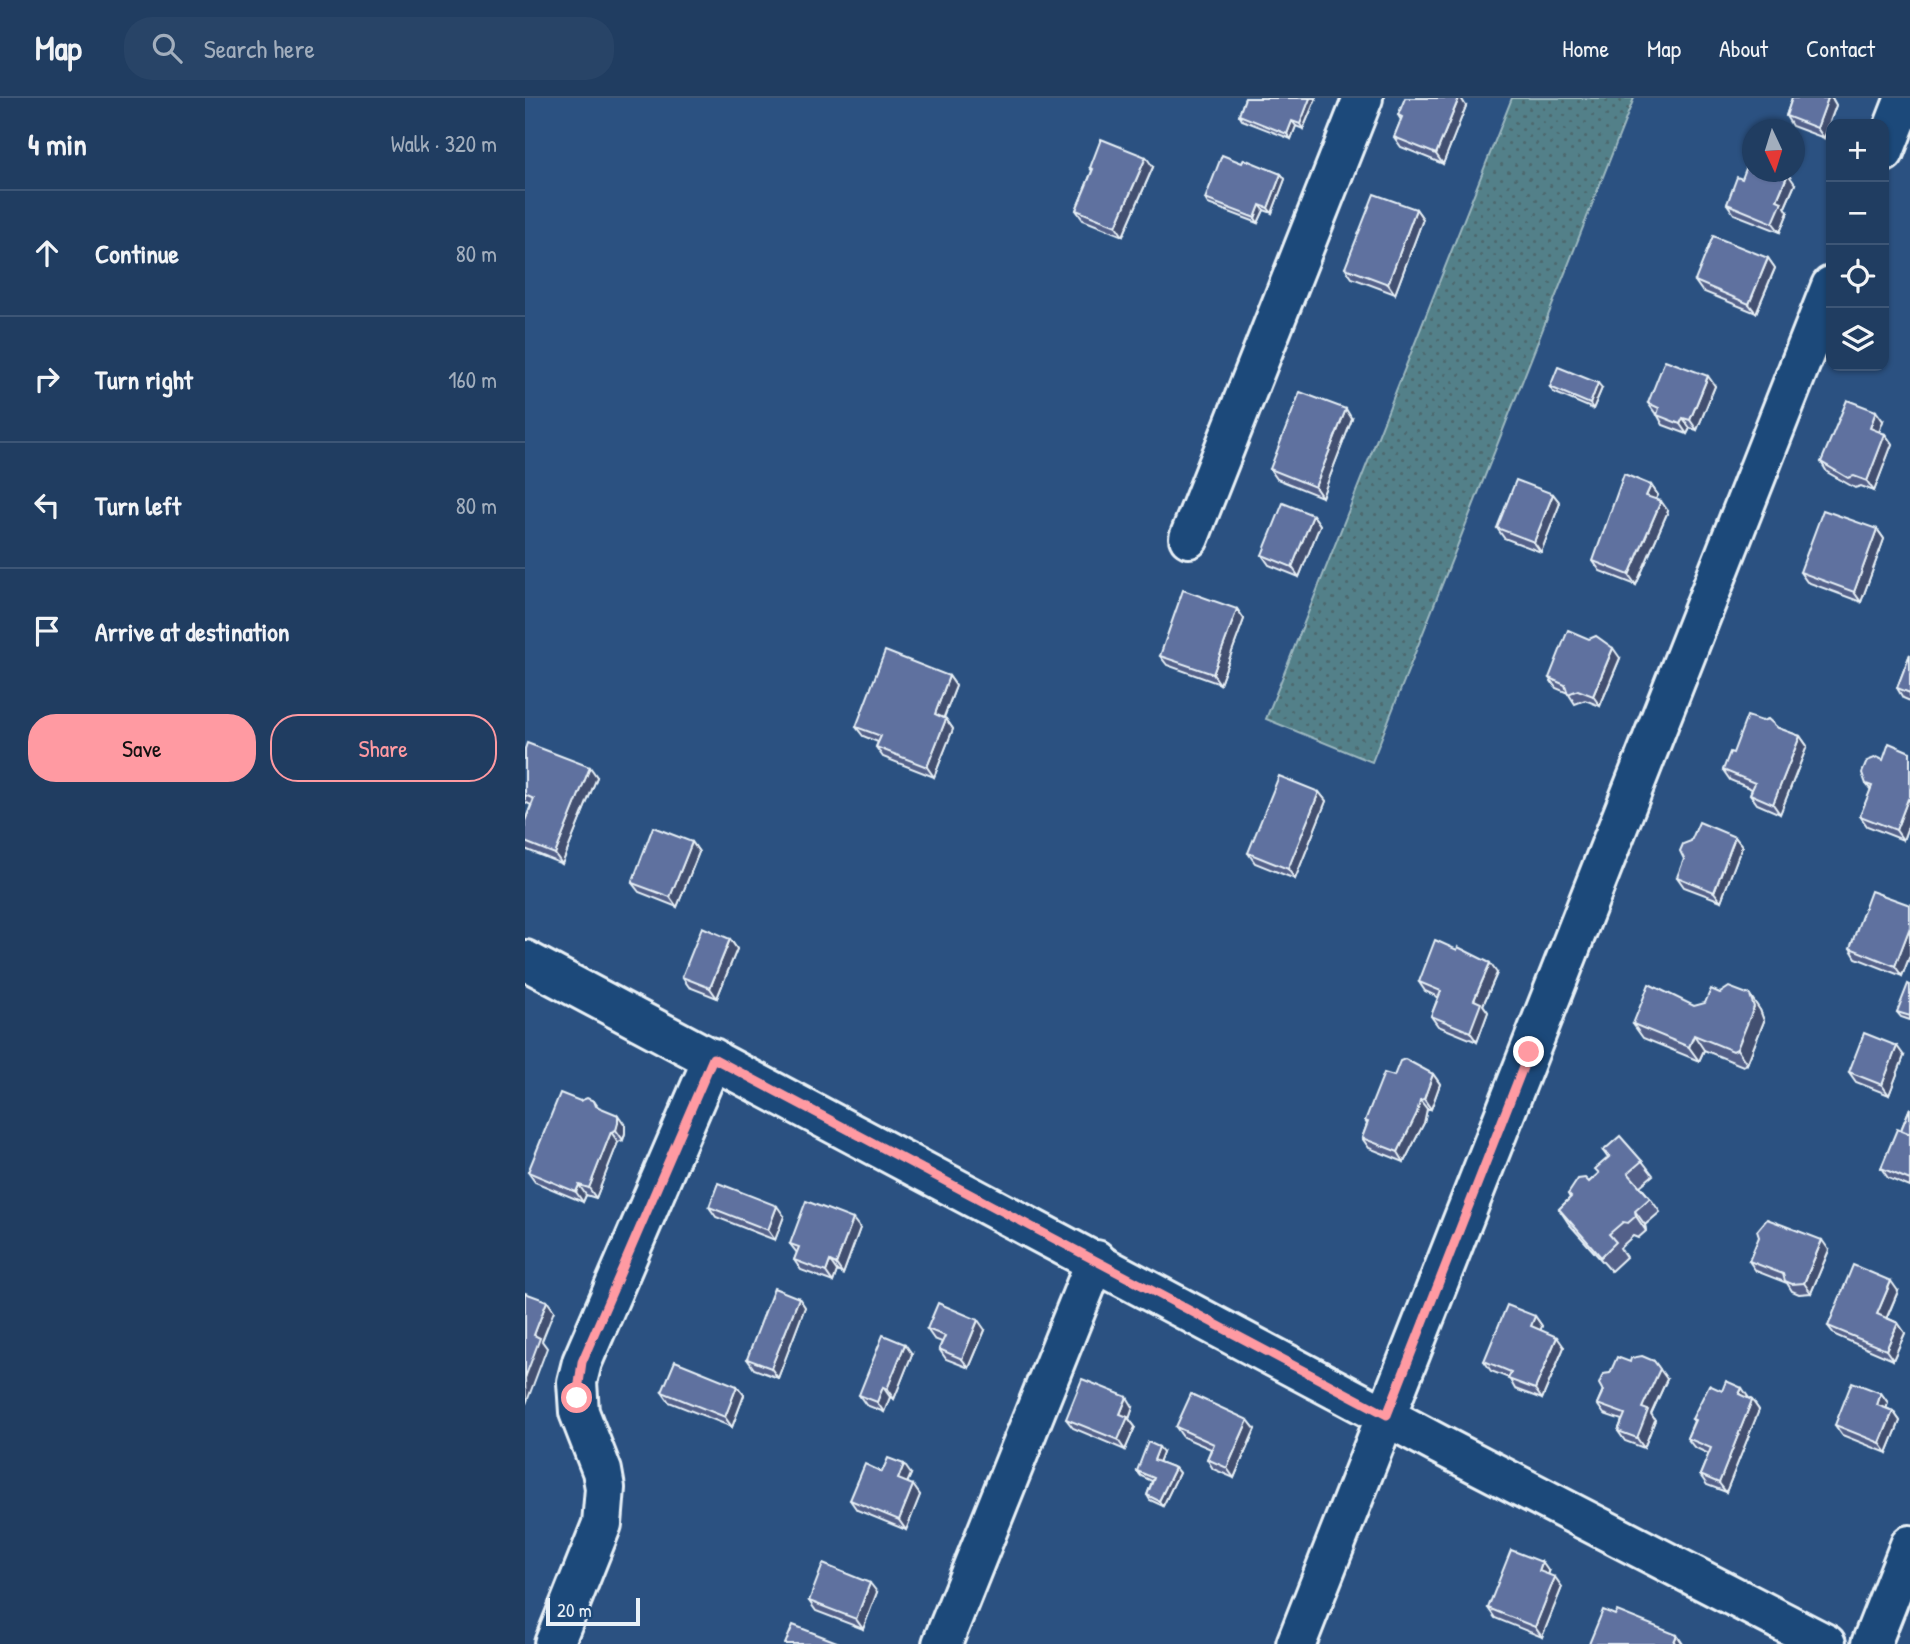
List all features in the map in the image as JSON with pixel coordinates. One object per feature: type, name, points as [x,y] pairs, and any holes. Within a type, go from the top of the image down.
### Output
[{"type":"street","points":[[1189,538],[1363,98]]},
{"type":"street","points":[[1889,139],[1905,98]]},
{"type":"street","points":[[1296,1644],[1826,299]]},
{"type":"street","points":[[525,960],[1826,1644]]},
{"type":"street","points":[[554,1644],[602,1524],[605,1508],[603,1471],[579,1412],[577,1382],[582,1362],[713,1058]]},
{"type":"street","points":[[942,1644],[1096,1260]]},
{"type":"street","points":[[1871,1644],[1910,1545]]},
{"type":"green space","points":[[1512,98],[1634,98],[1372,762],[1266,719]]},
{"type":"building","points":[[1245,98],[1310,98],[1300,124],[1292,121],[1287,134],[1239,115]]},
{"type":"building","points":[[1405,98],[1459,98],[1436,154],[1394,137],[1402,117],[1398,115]]},
{"type":"building","points":[[1792,98],[1828,98],[1817,128],[1805,123],[1805,119],[1786,116]]},
{"type":"building","points":[[1101,139],[1146,157],[1116,226],[1076,210],[1093,169],[1090,168]]},
{"type":"building","points":[[1222,155],[1242,163],[1244,159],[1281,174],[1268,208],[1260,205],[1255,218],[1205,199]]},
{"type":"building","points":[[1737,177],[1742,179],[1742,182],[1785,182],[1777,200],[1782,202],[1773,223],[1727,204]]},
{"type":"building","points":[[1374,194],[1416,209],[1388,284],[1345,268]]},
{"type":"building","points":[[1713,236],[1768,258],[1749,304],[1695,281]]},
{"type":"building","points":[[1665,360],[1708,376],[1690,420],[1683,418],[1680,424],[1657,415],[1659,408],[1648,403]]},
{"type":"building","points":[[1558,367],[1598,383],[1590,404],[1550,387]]},
{"type":"building","points":[[1300,392],[1346,409],[1315,487],[1270,469]]},
{"type":"building","points":[[1847,400],[1876,411],[1870,428],[1885,434],[1867,481],[1854,476],[1848,478],[1821,462]]},
{"type":"building","points":[[1624,474],[1651,485],[1646,496],[1661,501],[1629,575],[1593,561]]},
{"type":"building","points":[[1516,480],[1553,494],[1534,542],[1497,528]]},
{"type":"building","points":[[1283,503],[1313,515],[1292,567],[1262,555]]},
{"type":"building","points":[[1823,510],[1877,529],[1854,592],[1800,572]]},
{"type":"building","points":[[1183,590],[1237,609],[1213,674],[1160,656]]},
{"type":"building","points":[[1568,630],[1589,639],[1596,636],[1613,648],[1593,696],[1578,690],[1568,694],[1565,685],[1549,678]]},
{"type":"building","points":[[885,651],[949,676],[935,714],[946,719],[927,767],[876,747],[881,736],[856,727]]},
{"type":"building","points":[[1910,654],[1910,693],[1897,688]]},
{"type":"building","points":[[1747,716],[1762,721],[1768,719],[1778,728],[1800,736],[1773,804],[1750,794],[1755,783],[1723,770],[1730,752],[1733,753]]},
{"type":"building","points":[[527,743],[590,767],[555,854],[525,842],[525,821],[534,799],[525,795]]},
{"type":"building","points":[[1889,743],[1910,752],[1910,800],[1908,799],[1896,830],[1860,816],[1872,786],[1866,784],[1862,773],[1867,761],[1877,757],[1883,760]]},
{"type":"building","points":[[1279,776],[1319,792],[1288,869],[1248,853]]},
{"type":"building","points":[[1699,822],[1735,837],[1714,892],[1677,877],[1684,859],[1680,851],[1683,844],[1691,841]]},
{"type":"building","points":[[653,827],[692,842],[670,897],[632,883]]},
{"type":"building","points":[[1871,891],[1910,905],[1910,927],[1895,966],[1850,948]]},
{"type":"building","points":[[702,927],[730,939],[710,988],[682,977]]},
{"type":"building","points":[[1435,940],[1457,950],[1458,947],[1490,963],[1474,1000],[1481,1003],[1470,1032],[1431,1016],[1441,991],[1419,982]]},
{"type":"building","points":[[1649,984],[1694,1006],[1705,1003],[1711,989],[1720,993],[1729,987],[1750,995],[1754,1007],[1737,1049],[1733,1051],[1694,1035],[1689,1047],[1633,1024]]},
{"type":"building","points":[[1908,984],[1910,985],[1910,1016],[1897,1012]]},
{"type":"building","points":[[1864,1033],[1897,1046],[1882,1085],[1849,1072]]},
{"type":"building","points":[[1405,1059],[1433,1074],[1398,1152],[1362,1138],[1368,1122],[1365,1121],[1384,1073],[1394,1076],[1400,1061]]},
{"type":"building","points":[[560,1093],[580,1101],[587,1098],[594,1101],[596,1106],[618,1115],[616,1130],[611,1132],[589,1188],[579,1185],[576,1192],[528,1172]]},
{"type":"building","points":[[1910,1108],[1910,1134],[1901,1130]]},
{"type":"building","points":[[1897,1129],[1910,1134],[1910,1180],[1881,1168]]},
{"type":"building","points":[[1620,1136],[1642,1161],[1628,1173],[1650,1198],[1635,1211],[1636,1216],[1628,1223],[1623,1222],[1609,1234],[1616,1242],[1601,1257],[1559,1209],[1571,1197],[1568,1194],[1578,1179],[1585,1178],[1589,1182],[1599,1173],[1595,1169],[1610,1156],[1603,1151]]},
{"type":"building","points":[[718,1183],[777,1206],[768,1230],[709,1207]]},
{"type":"building","points":[[806,1201],[853,1219],[836,1264],[830,1261],[826,1272],[794,1260],[799,1247],[790,1244]]},
{"type":"building","points":[[1767,1219],[1822,1240],[1804,1283],[1792,1284],[1785,1281],[1783,1274],[1749,1261],[1759,1237],[1757,1231]]},
{"type":"building","points":[[1853,1265],[1891,1281],[1877,1314],[1898,1323],[1886,1350],[1828,1326]]},
{"type":"building","points":[[774,1288],[799,1298],[771,1368],[747,1359]]},
{"type":"building","points":[[525,1293],[547,1301],[534,1335],[540,1338],[525,1378]]},
{"type":"building","points":[[938,1303],[978,1320],[962,1359],[939,1349],[945,1336],[927,1329]]},
{"type":"building","points":[[1507,1305],[1535,1316],[1531,1326],[1557,1337],[1535,1389],[1508,1379],[1511,1372],[1484,1361]]},
{"type":"building","points":[[883,1335],[905,1344],[887,1389],[883,1387],[877,1402],[859,1395]]},
{"type":"building","points":[[1642,1356],[1654,1361],[1660,1369],[1642,1408],[1648,1410],[1637,1438],[1618,1431],[1625,1414],[1597,1404],[1603,1391],[1599,1384],[1603,1374],[1610,1373],[1617,1357],[1630,1362],[1631,1358]]},
{"type":"building","points":[[675,1361],[737,1386],[725,1417],[662,1392]]},
{"type":"building","points":[[1082,1379],[1127,1397],[1120,1414],[1128,1417],[1118,1440],[1066,1419]]},
{"type":"building","points":[[1726,1381],[1742,1388],[1739,1394],[1752,1400],[1719,1483],[1700,1475],[1711,1448],[1687,1438],[1695,1420],[1692,1419],[1709,1385],[1722,1391]]},
{"type":"building","points":[[1852,1382],[1881,1393],[1877,1405],[1893,1411],[1880,1443],[1835,1425]]},
{"type":"building","points":[[1191,1394],[1248,1420],[1227,1468],[1207,1459],[1214,1444],[1176,1427]]},
{"type":"building","points":[[1148,1442],[1159,1447],[1154,1460],[1175,1468],[1159,1501],[1147,1495],[1154,1478],[1137,1471]]},
{"type":"building","points":[[888,1458],[904,1464],[898,1479],[913,1485],[899,1520],[850,1500],[865,1464],[882,1472]]},
{"type":"building","points":[[1511,1550],[1542,1562],[1539,1571],[1555,1577],[1535,1627],[1488,1608]]},
{"type":"building","points":[[823,1564],[870,1583],[856,1619],[809,1601]]},
{"type":"building","points":[[1603,1610],[1615,1615],[1617,1611],[1677,1635],[1673,1644],[1589,1644]]},
{"type":"building","points":[[793,1625],[842,1644],[785,1644]]},
{"type":"route","points":[[577,1398],[577,1382],[582,1362],[713,1058],[1387,1415],[1529,1052]]}]
